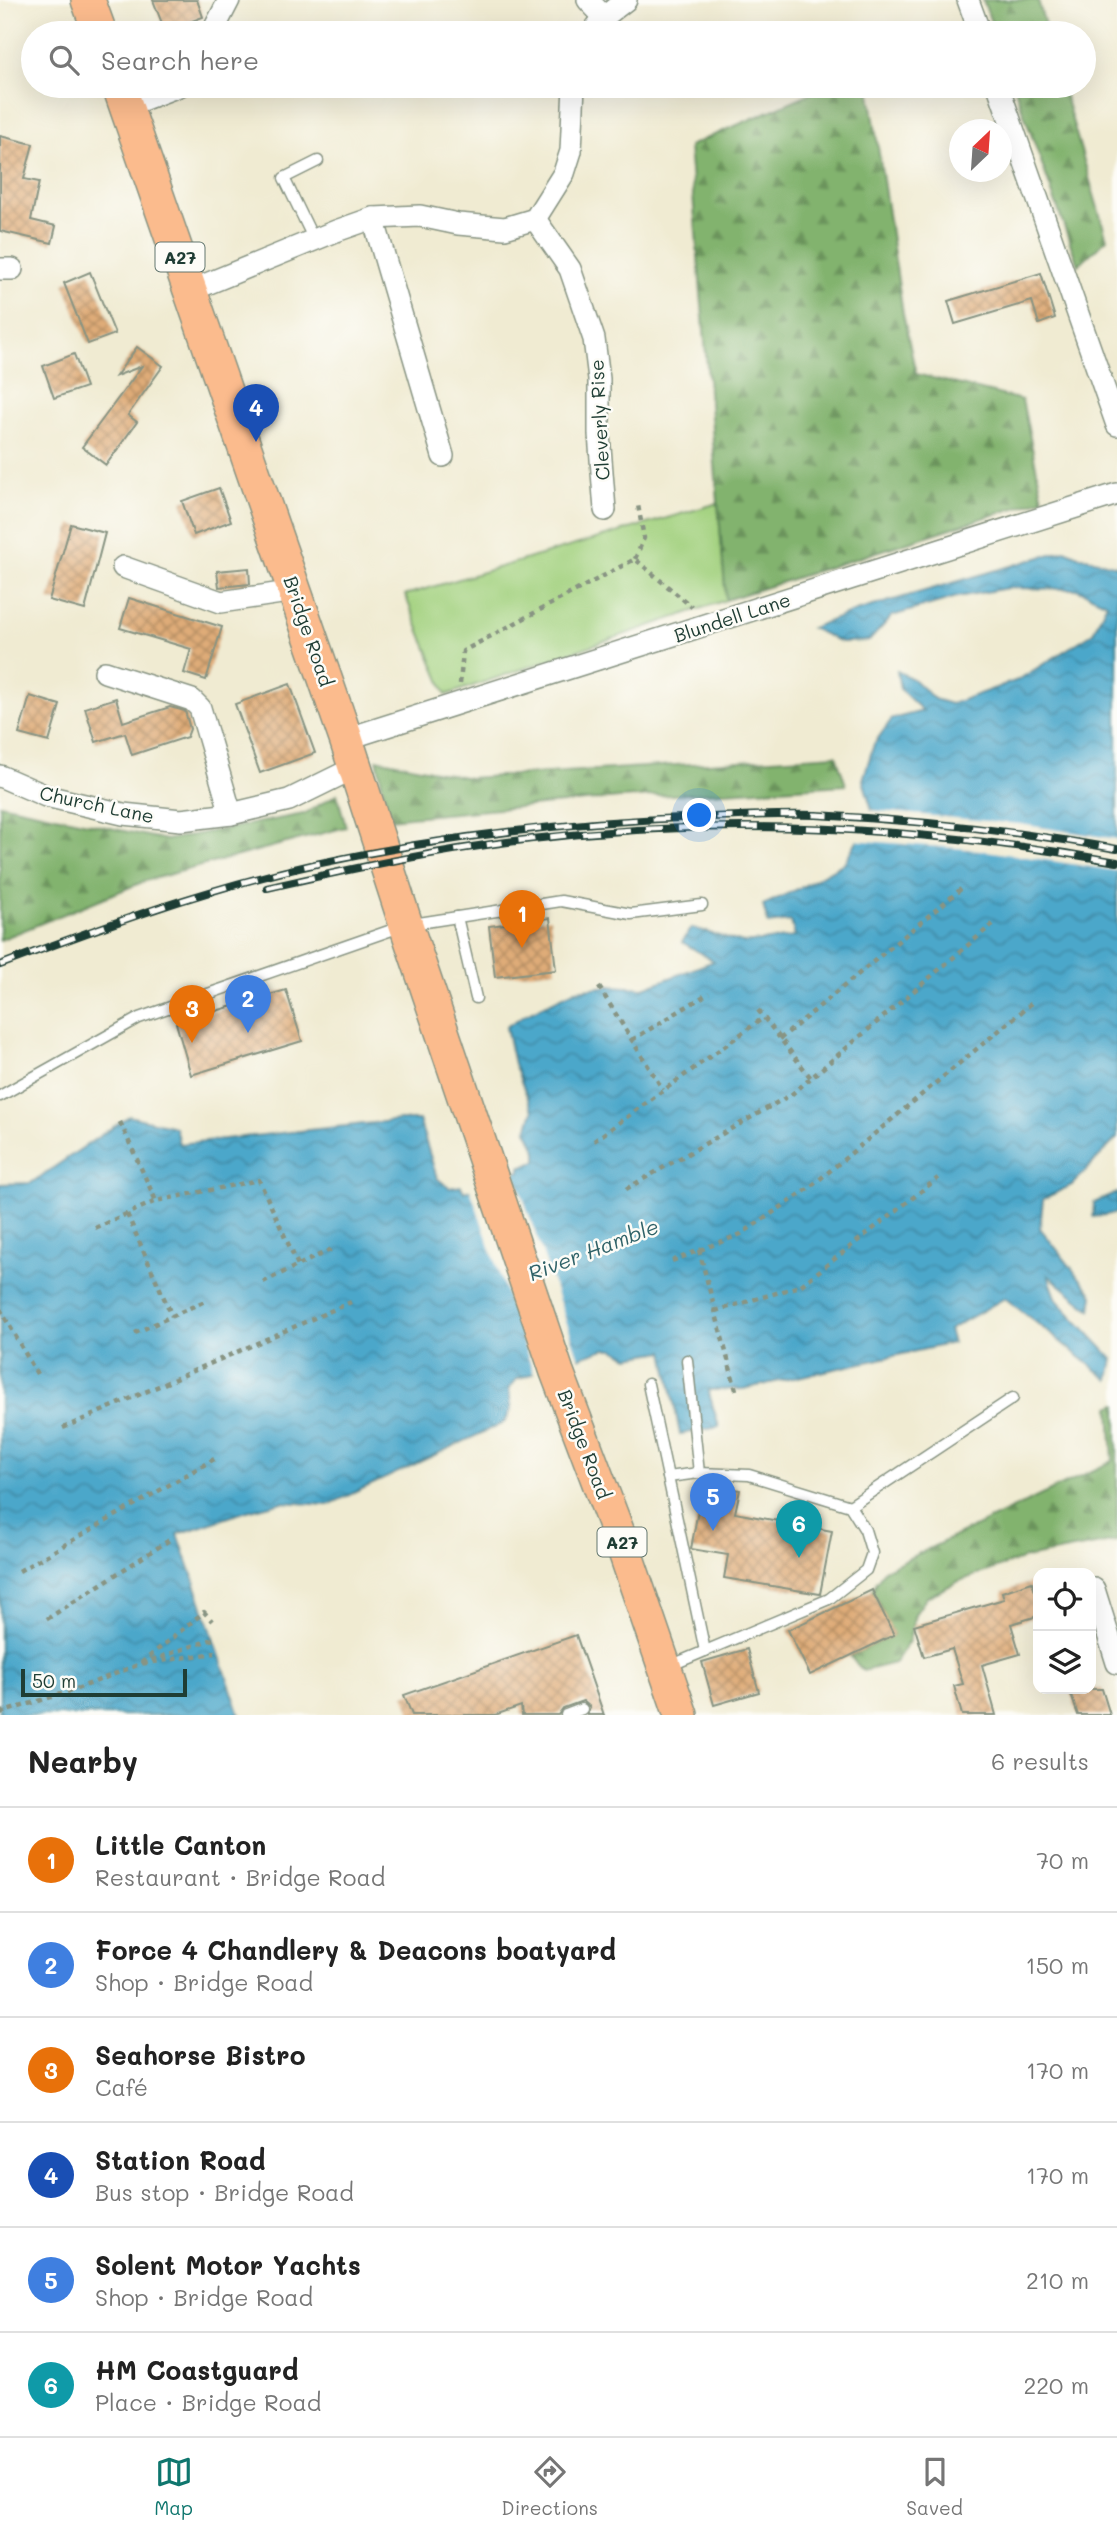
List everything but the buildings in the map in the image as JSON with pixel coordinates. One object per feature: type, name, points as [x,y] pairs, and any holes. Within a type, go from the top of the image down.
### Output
[{"type":"main road","points":[[88,0],[96,21]]},
{"type":"main road","name":"Bridge Road","points":[[124,98],[296,590],[557,1372],[624,1549],[681,1715]]},
{"type":"street","points":[[218,21],[229,0]]},
{"type":"street","points":[[588,0],[596,21]]},
{"type":"street","points":[[602,21],[625,0]]},
{"type":"street","points":[[968,0],[976,21]]},
{"type":"street","points":[[192,290],[373,218],[420,216],[458,224],[505,228],[535,219],[564,173],[570,151],[573,98]]},
{"type":"street","points":[[1002,98],[1117,425]]},
{"type":"street","points":[[373,218],[443,456]]},
{"type":"street","name":"Cleverly Rise","points":[[535,219],[570,269],[594,339],[599,379],[599,434],[605,510]]},
{"type":"street","name":"Blundell Lane","points":[[351,753],[458,704],[1117,494]]},
{"type":"street","points":[[122,565],[221,602],[296,590]]},
{"type":"street","points":[[105,672],[192,700],[200,708],[231,814]]},
{"type":"street","name":"Church Lane","points":[[0,776],[46,796],[123,814],[181,820],[231,814],[289,800],[351,753]]},
{"type":"street","points":[[1096,1595],[1115,1652]]},
{"type":"lane","points":[[314,240],[284,178],[318,161]]},
{"type":"lane","points":[[0,1096],[138,1018],[406,925],[561,901],[632,914],[702,905]]},
{"type":"lane","points":[[457,917],[476,998]]},
{"type":"lane","points":[[687,1360],[699,1473]]},
{"type":"lane","points":[[648,1384],[705,1650]]},
{"type":"lane","points":[[850,1506],[1013,1398]]},
{"type":"lane","points":[[665,1668],[829,1599],[866,1570],[872,1553],[865,1530],[850,1506],[750,1475],[699,1473],[668,1477]]},
{"type":"lane","points":[[566,1715],[582,1709]]},
{"type":"path","points":[[458,704],[463,650],[635,559],[644,538],[638,505]]},
{"type":"path","points":[[635,559],[711,623]]},
{"type":"path","points":[[780,1039],[961,889]]},
{"type":"path","points":[[626,1189],[792,1094],[993,924]]},
{"type":"path","points":[[599,987],[663,1090]]},
{"type":"path","points":[[632,1040],[709,993]]},
{"type":"path","points":[[671,1261],[741,1234],[808,1189],[1032,1003]]},
{"type":"path","points":[[758,1010],[811,1078]]},
{"type":"path","points":[[594,1141],[763,1018]]},
{"type":"path","points":[[120,1122],[156,1202]]},
{"type":"path","points":[[715,1311],[800,1286],[938,1178]]},
{"type":"path","points":[[95,1228],[156,1202],[259,1180],[298,1265]]},
{"type":"path","points":[[127,1214],[172,1316]]},
{"type":"path","points":[[263,1282],[332,1249]]},
{"type":"path","points":[[699,1250],[736,1390]]},
{"type":"path","points":[[135,1333],[207,1300]]},
{"type":"path","points":[[63,1428],[351,1302]]},
{"type":"path","points":[[0,1309],[37,1374]]},
{"type":"path","points":[[19,1571],[216,1458]]},
{"type":"path","points":[[47,1619],[171,1539]]},
{"type":"path","points":[[140,1664],[204,1612],[212,1621]]},
{"type":"path","points":[[0,1713],[74,1690],[213,1639]]},
{"type":"path","points":[[140,1664],[215,1653]]},
{"type":"green space","points":[[983,0],[1038,0],[1044,21],[991,21]]},
{"type":"green space","points":[[799,98],[871,98],[903,314],[916,374],[1022,400],[1043,499],[726,600],[689,146]]},
{"type":"green space","points":[[1018,98],[1066,98],[1107,239],[1078,265]]},
{"type":"green space","points":[[718,503],[726,600],[446,695],[405,595]]},
{"type":"green space","points":[[836,755],[846,785],[619,798],[389,819],[377,759],[469,778]]},
{"type":"green space","points":[[337,794],[346,827],[145,881],[0,940],[0,804],[166,840],[304,814]]},
{"type":"green space","points":[[1117,1404],[1117,1541],[1025,1558],[959,1581],[927,1597],[915,1614],[909,1641],[895,1663],[863,1671],[850,1656],[893,1635],[872,1590],[884,1570],[1113,1461],[1110,1407]]},
{"type":"water","name":"River Hamble","points":[[1065,550],[1117,566],[1117,1138],[1072,1185],[1043,1199],[1040,1228],[1093,1295],[1091,1310],[1048,1275],[1057,1300],[1113,1359],[1109,1380],[1005,1298],[949,1330],[953,1343],[743,1389],[708,1390],[719,1427],[680,1434],[664,1351],[629,1357],[614,1349],[604,1349],[517,1379],[509,1389],[511,1408],[505,1422],[328,1505],[282,1502],[178,1534],[240,1715],[0,1715],[0,1184],[31,1183],[129,1116],[175,1127],[179,1144],[419,1120],[437,1178],[449,1188],[461,1186],[464,1192],[520,1171],[520,1167],[537,1161],[537,1151],[527,1130],[533,1111],[514,1064],[506,1027],[526,1014],[576,990],[609,986],[644,988],[714,961],[682,942],[692,928],[743,943],[795,937],[791,921],[768,924],[763,905],[844,863],[873,813],[863,780],[874,744],[892,719],[923,711],[900,689],[897,671],[913,679],[934,699],[951,704],[1018,680],[1093,633],[1107,603],[1077,589],[1008,588],[957,597],[892,616],[869,641],[841,642],[811,628],[856,611]]},
{"type":"water","points":[[1117,1193],[1117,1213],[1093,1217],[1094,1203]]},
{"type":"pier","points":[[869,810],[1019,824],[1117,839],[1117,871],[980,850],[853,840]]},
{"type":"pier","points":[[514,1171],[580,1361],[535,1377],[469,1186]]},
{"type":"railway","points":[[0,965],[156,909],[236,884],[316,864],[413,845],[559,826],[658,819],[816,815],[967,827],[1117,849]]},
{"type":"railway","points":[[267,888],[399,860],[499,843],[605,832],[679,828],[752,827],[899,833],[972,840],[1117,862]]},
{"type":"place","name":"Station Road","points":[[256,442]]},
{"type":"place","name":"Little Canton","points":[[522,948]]},
{"type":"place","name":"Force 4 Chandlery & Deacons boatyard","points":[[248,1033]]},
{"type":"place","name":"Seahorse Bistro","points":[[192,1043]]},
{"type":"place","name":"Solent Motor Yachts","points":[[713,1531]]},
{"type":"place","name":"HM Coastguard","points":[[799,1558]]}]
